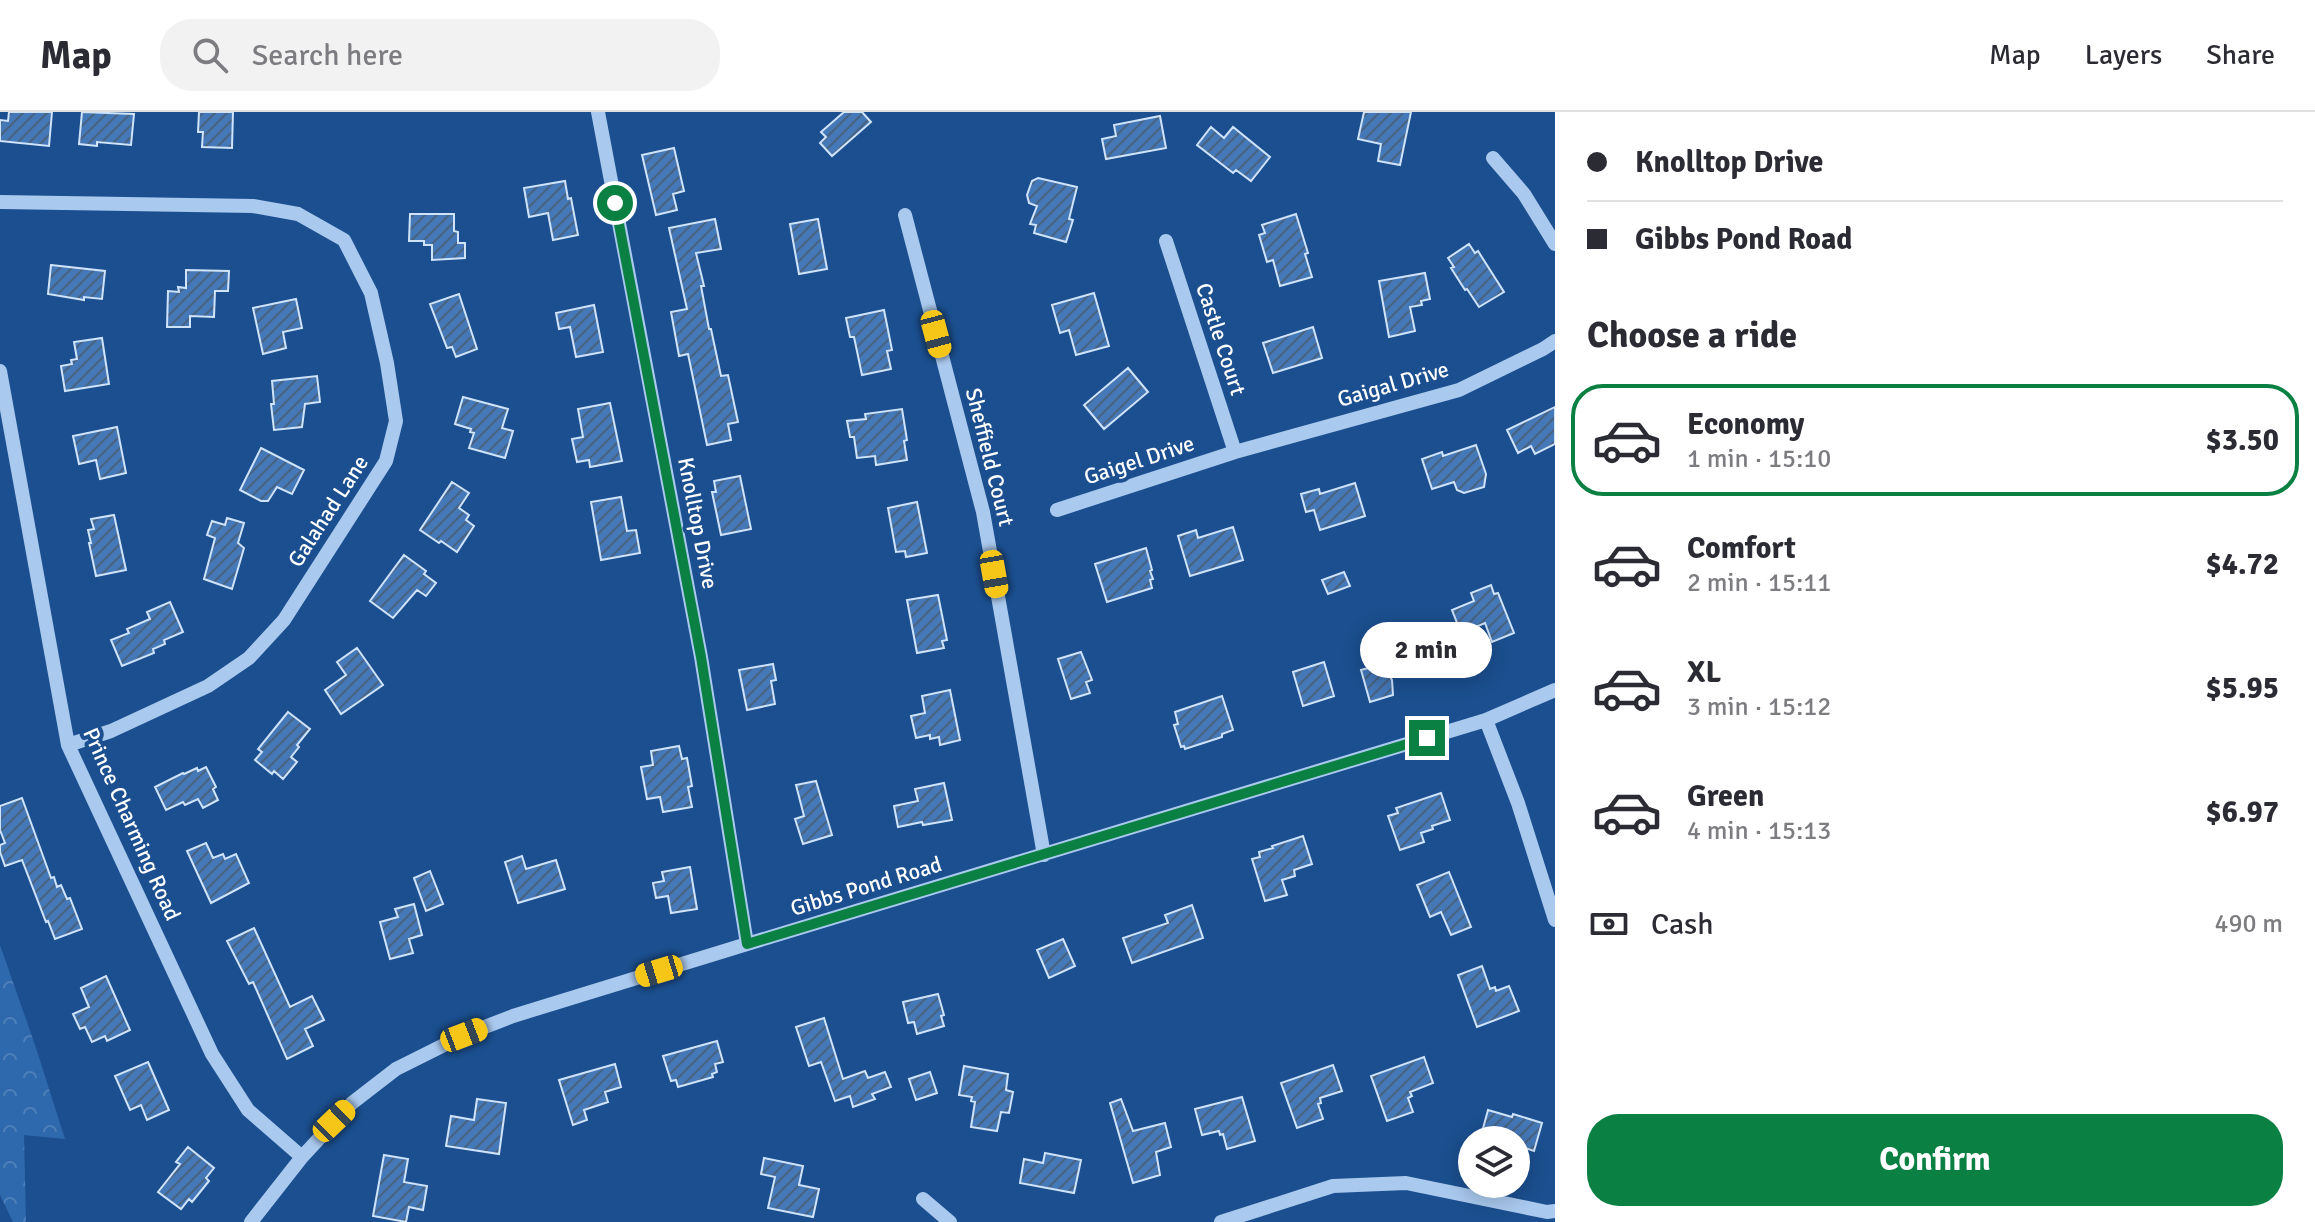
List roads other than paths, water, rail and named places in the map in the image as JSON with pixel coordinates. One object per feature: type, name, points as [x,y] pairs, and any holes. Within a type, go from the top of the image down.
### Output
[{"type":"street","name":"Knolltop Drive","points":[[598,112],[701,657],[747,944]]},
{"type":"street","points":[[1493,158],[1524,194],[1555,244]]},
{"type":"street","name":"Galahad Lane","points":[[0,202],[253,206],[298,214],[344,240],[371,293],[396,421],[386,461],[284,620],[249,658],[208,686],[111,731],[68,745]]},
{"type":"street","name":"Sheffield Court","points":[[905,215],[983,512],[1044,855]]},
{"type":"street","name":"Castle Court","points":[[1166,241],[1235,452]]},
{"type":"street","name":"Gaigal Drive","points":[[1235,452],[1459,390],[1555,341]]},
{"type":"street","name":"Prince Charming Road","points":[[0,371],[68,745],[212,1054],[248,1110],[302,1157]]},
{"type":"street","name":"Gaigel Drive","points":[[1057,510],[1235,452]]},
{"type":"street","name":"Gibbs Pond Road","points":[[251,1222],[302,1157],[352,1103],[396,1069],[464,1035],[513,1016],[1486,720],[1555,690]]},
{"type":"street","points":[[1486,720],[1518,803],[1555,920]]},
{"type":"street","points":[[1221,1222],[1333,1186],[1406,1183],[1547,1212],[1555,1211]]},
{"type":"street","points":[[923,1199],[950,1222]]}]
